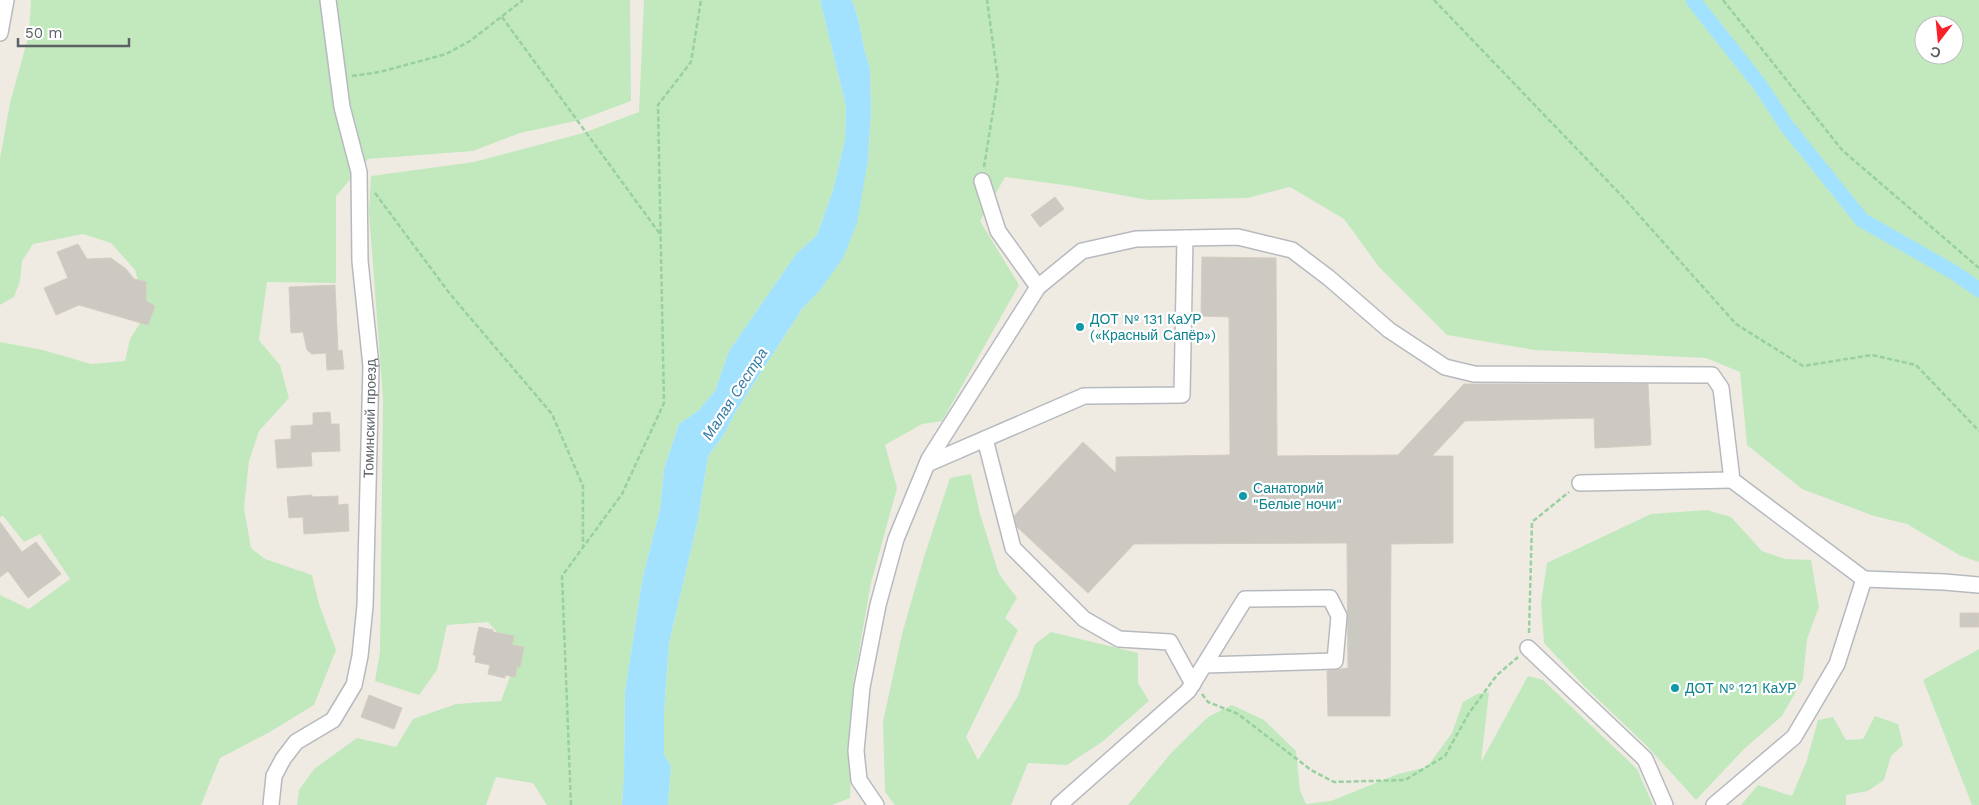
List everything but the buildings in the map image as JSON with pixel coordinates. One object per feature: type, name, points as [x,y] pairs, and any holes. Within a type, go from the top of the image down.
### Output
[{"type":"lane","points":[[0,33],[6,0]]},
{"type":"lane","name":"Томинский проезд","points":[[271,805],[274,776],[283,759],[296,742],[333,720],[354,685],[360,656],[365,606],[371,366],[360,260],[359,172],[342,107],[328,0]]},
{"type":"lane","points":[[982,181],[998,231],[1038,287]]},
{"type":"lane","points":[[876,805],[859,780],[856,750],[862,687],[878,605],[896,539],[927,464],[1038,287],[1082,251],[1136,239],[1238,237],[1292,250],[1329,278],[1389,330],[1445,367],[1474,374],[1712,375],[1721,388],[1732,480]]},
{"type":"lane","points":[[927,464],[1084,396],[1182,395],[1185,238]]},
{"type":"lane","points":[[985,439],[1013,548],[1084,619],[1119,639],[1170,642],[1193,684]]},
{"type":"lane","points":[[1580,482],[1732,480],[1864,579],[1979,585]]},
{"type":"lane","points":[[1714,805],[1794,737],[1837,664],[1864,579]]},
{"type":"lane","points":[[1059,805],[1188,692],[1204,665],[1245,598],[1330,598],[1339,616],[1335,661],[1204,665]]},
{"type":"lane","points":[[1528,648],[1645,759],[1665,805]]},
{"type":"path","points":[[338,79],[380,72],[446,54],[470,41],[523,0]]},
{"type":"path","points":[[571,805],[562,576],[622,494],[664,403],[658,105],[691,62],[701,0]]},
{"type":"path","points":[[982,181],[998,80],[987,0]]},
{"type":"path","points":[[1434,0],[1622,196],[1736,324],[1803,366],[1872,355],[1916,365],[1979,430]]},
{"type":"path","points":[[1723,0],[1842,150],[1979,268]]},
{"type":"path","points":[[502,17],[661,234]]},
{"type":"path","points":[[359,172],[450,294],[552,414],[583,486],[583,547]]},
{"type":"path","points":[[1193,684],[1208,702],[1238,714],[1311,770],[1334,782],[1404,780],[1445,756],[1468,713],[1497,675],[1528,648],[1532,522],[1580,482]]},
{"type":"green space","points":[[31,0],[630,0],[631,101],[580,120],[520,133],[473,151],[368,159],[336,196],[336,283],[267,282],[259,340],[280,365],[289,398],[259,431],[249,461],[244,508],[251,548],[265,559],[312,575],[319,604],[336,650],[314,705],[268,733],[220,758],[201,805],[0,805],[0,595],[29,609],[70,579],[40,534],[24,542],[3,516],[0,517],[0,342],[43,350],[91,364],[125,361],[130,339],[147,312],[135,270],[111,243],[83,234],[33,244],[22,261],[20,281],[14,297],[0,305],[0,159],[10,103],[29,34]]},
{"type":"green space","points":[[644,0],[820,0],[846,106],[845,140],[833,190],[817,235],[796,254],[729,351],[715,391],[698,411],[679,424],[664,469],[660,509],[642,581],[625,692],[622,805],[547,805],[533,783],[496,777],[486,805],[297,805],[299,790],[314,769],[357,738],[396,747],[413,719],[456,704],[501,701],[518,655],[488,622],[447,625],[437,670],[419,695],[375,681],[380,652],[383,398],[369,212],[371,176],[474,162],[583,133],[639,112]]},
{"type":"green space","points":[[852,0],[1979,0],[1979,562],[1961,556],[1907,524],[1874,516],[1802,489],[1747,445],[1740,372],[1706,358],[1535,350],[1447,335],[1379,267],[1344,219],[1290,187],[1247,198],[1148,200],[1071,186],[1005,177],[980,221],[1019,285],[942,421],[922,424],[885,445],[897,488],[871,583],[853,685],[850,798],[832,805],[668,805],[671,766],[664,755],[664,712],[669,643],[698,520],[708,456],[723,436],[736,411],[802,309],[821,289],[868,160],[871,111],[870,69]]},
{"type":"green space","points":[[971,474],[980,514],[999,574],[1017,598],[1005,618],[1018,630],[966,737],[978,760],[1018,696],[1035,644],[1051,632],[1138,653],[1138,683],[1149,701],[1102,742],[1067,765],[1028,763],[1011,805],[895,805],[885,792],[883,722],[902,634],[924,557],[950,478]]},
{"type":"green space","points":[[1707,510],[1731,517],[1762,551],[1785,559],[1811,560],[1819,607],[1807,639],[1803,679],[1782,716],[1744,749],[1696,800],[1646,745],[1584,686],[1544,643],[1541,603],[1547,563],[1651,514]]},
{"type":"green space","points":[[1979,649],[1979,805],[1972,805],[1923,680]]},
{"type":"green space","points":[[1528,676],[1543,680],[1637,769],[1653,805],[1128,805],[1172,752],[1208,717],[1232,705],[1264,720],[1296,751],[1300,790],[1306,804],[1331,801],[1398,774],[1427,767],[1452,733],[1463,702],[1477,694],[1489,692],[1481,762]]},
{"type":"green space","points":[[1875,716],[1898,724],[1903,745],[1891,756],[1884,780],[1868,791],[1846,795],[1846,805],[1741,805],[1758,785],[1792,796],[1807,760],[1818,720],[1833,717],[1846,740],[1863,739]]},
{"type":"water","name":"Малая Сестра","points":[[820,0],[852,0],[870,69],[871,111],[868,160],[857,223],[843,258],[821,289],[802,309],[736,411],[723,436],[708,456],[698,520],[669,643],[664,712],[664,755],[671,766],[668,805],[622,805],[625,692],[642,581],[660,509],[664,469],[679,424],[698,411],[715,391],[729,351],[796,254],[817,235],[833,190],[845,140],[846,106]]},
{"type":"waterway","points":[[1693,0],[1760,85],[1786,125],[1862,220],[1955,273],[1979,290]]},
{"type":"place","name":"ДОТ № 131 КаУР («Красный Сапёр»)","points":[[1080,327]]},
{"type":"place","name":"Санаторий \"Белые ночи\"","points":[[1243,496]]},
{"type":"place","name":"ДОТ № 121 КаУР","points":[[1675,688]]}]
